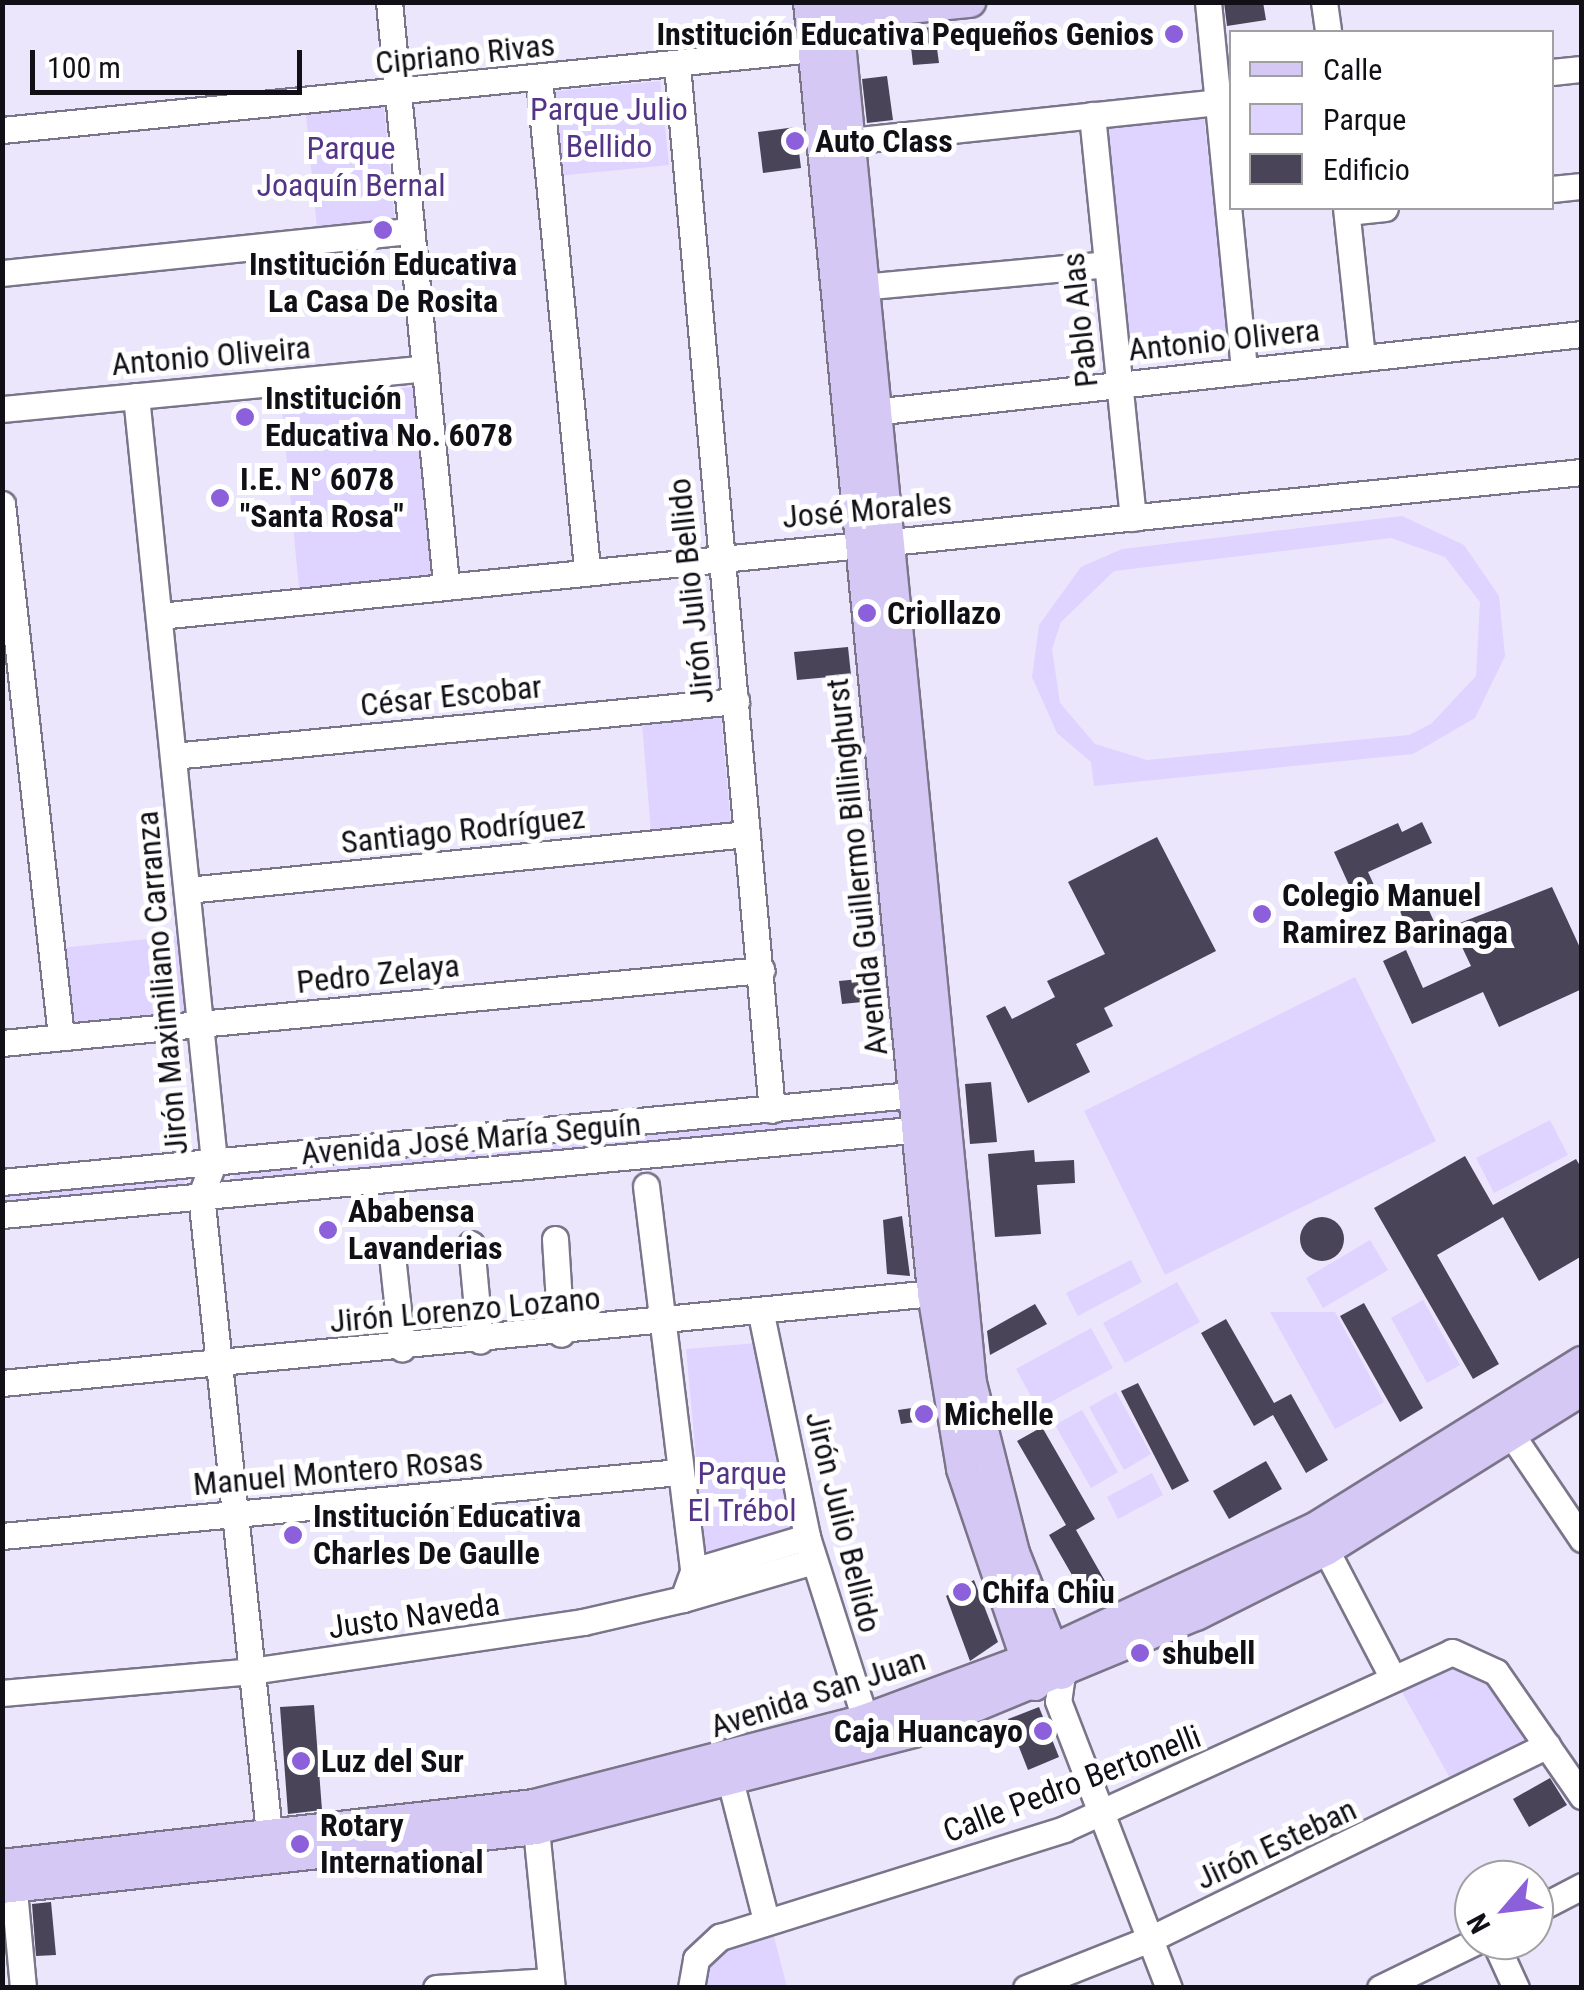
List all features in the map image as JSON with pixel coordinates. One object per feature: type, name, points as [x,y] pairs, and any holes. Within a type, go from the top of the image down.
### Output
[{"type":"main road","points":[[823,10],[970,2]]},
{"type":"main road","name":"Avenida Guillermo Billinghurst","points":[[823,10],[814,49],[874,542],[928,1094],[933,1294],[962,1468],[1047,1674]]},
{"type":"main road","name":"Avenida Guillermo Billinghurst","points":[[823,10],[848,141],[874,412],[874,542]]},
{"type":"main road","name":"Avenida Guillermo Billinghurst","points":[[931,1129],[986,1463],[1047,1674]]},
{"type":"main road","name":"Avenida San Juan","points":[[8,1876],[271,1849],[536,1829],[732,1784],[869,1732],[1047,1674],[1326,1550],[1507,1427],[1582,1362]]},
{"type":"main road","name":"Avenida San Juan","points":[[1047,1674],[1315,1528],[1582,1390]]},
{"type":"main road","name":"Avenida San Juan","points":[[271,1849],[534,1805],[869,1732]]},
{"type":"street","points":[[389,2],[446,582]]},
{"type":"street","points":[[1208,2],[1244,371]]},
{"type":"street","points":[[1324,2],[1328,30]]},
{"type":"street","name":"Cipriano Rivas","points":[[2,130],[814,49]]},
{"type":"street","name":"Jirón Julio Bellido","points":[[677,65],[718,557],[736,701],[772,1110]]},
{"type":"street","points":[[1554,72],[1582,69]]},
{"type":"street","points":[[540,79],[587,570]]},
{"type":"street","points":[[848,141],[1218,102]]},
{"type":"street","name":"Pablo Alas","points":[[1092,115],[1133,518]]},
{"type":"street","points":[[1554,190],[1582,186]]},
{"type":"street","points":[[1346,210],[1362,358]]},
{"type":"street","points":[[2,274],[411,231]]},
{"type":"street","points":[[862,288],[1108,264]]},
{"type":"street","name":"Antonio Olivera","points":[[874,412],[1582,334]]},
{"type":"street","name":"Antonio Oliveira","points":[[2,409],[425,368]]},
{"type":"street","name":"Jirón Maximiliano Carranza","points":[[136,396],[214,1162],[201,1195],[271,1849]]},
{"type":"street","name":"José Morales","points":[[159,616],[446,582],[1582,472]]},
{"type":"street","points":[[2,504],[61,1037]]},
{"type":"street","name":"César Escobar","points":[[173,756],[736,701]]},
{"type":"street","name":"Santiago Rodríguez","points":[[187,890],[747,834]]},
{"type":"street","name":"Pedro Zelaya","points":[[2,1043],[761,970]]},
{"type":"street","name":"Avenida José María Seguín","points":[[2,1182],[928,1094]]},
{"type":"street","name":"Avenida José María Seguín","points":[[2,1215],[931,1129]]},
{"type":"street","points":[[646,1186],[659,1326],[693,1571],[683,1599]]},
{"type":"street","points":[[555,1239],[562,1334]]},
{"type":"street","points":[[471,1244],[480,1341]]},
{"type":"street","points":[[392,1256],[402,1348]]},
{"type":"street","name":"Jirón Lorenzo Lozano","points":[[2,1383],[659,1326],[933,1294]]},
{"type":"street","name":"Jirón Julio Bellido","points":[[761,1314],[811,1549],[869,1732]]},
{"type":"street","points":[[1507,1427],[1582,1540]]},
{"type":"street","name":"Manuel Montero Rosas","points":[[2,1536],[679,1472]]},
{"type":"street","points":[[693,1571],[811,1549]]},
{"type":"street","name":"Justo Naveda","points":[[2,1693],[250,1671],[485,1641],[683,1599],[811,1549]]},
{"type":"street","points":[[1326,1550],[1393,1678]]},
{"type":"street","name":"Calle Pedro Bertonelli","points":[[691,1988],[705,1948],[766,1920],[1104,1813],[1452,1652],[1496,1672],[1547,1745]]},
{"type":"street","name":"Avenida Guillermo Billinghurst","points":[[1047,1674],[1169,1988]]},
{"type":"street","points":[[1547,1745],[1582,1796]]},
{"type":"street","name":"Jirón Esteban","points":[[1026,1988],[1150,1940],[1547,1745]]},
{"type":"street","points":[[732,1784],[766,1920]]},
{"type":"street","points":[[436,1988],[551,1984],[536,1829]]},
{"type":"street","points":[[8,1876],[22,1988]]},
{"type":"street","points":[[1554,1901],[1582,1886]]},
{"type":"street","points":[[1380,1988],[1454,1952]]},
{"type":"street","points":[[1503,1960],[1516,1988]]},
{"type":"green space","name":"Parque Julio Bellido","points":[[660,81],[669,165],[557,176],[548,92]]},
{"type":"green space","name":"Parque Joaquín Bernal","points":[[384,107],[395,221],[317,228],[306,115]]},
{"type":"green space","points":[[1204,118],[1230,349],[1128,360],[1102,129]]},
{"type":"green space","points":[[414,387],[433,575],[299,588],[281,399]]},
{"type":"green space","points":[[1402,516],[1464,545],[1499,596],[1505,656],[1475,718],[1413,754],[1094,786],[1091,762],[1057,733],[1032,677],[1039,625],[1081,567],[1122,549]],"holes":[[[1391,538],[1445,557],[1480,602],[1476,676],[1431,724],[1409,735],[1147,760],[1095,744],[1060,703],[1052,649],[1061,622],[1114,571]]]},
{"type":"green space","points":[[721,716],[731,825],[651,832],[642,723]]},
{"type":"green space","points":[[177,936],[185,1016],[68,1028],[60,948]]},
{"type":"green space","points":[[1355,977],[1436,1141],[1165,1275],[1084,1111]]},
{"type":"green space","points":[[901,1105],[902,1118],[234,1181],[233,1166]]},
{"type":"green space","points":[[1550,1120],[1568,1155],[1494,1193],[1476,1158]]},
{"type":"green space","points":[[184,1175],[185,1189],[3,1205],[3,1191]]},
{"type":"green space","points":[[1370,1240],[1388,1270],[1323,1308],[1306,1278]]},
{"type":"green space","points":[[1131,1260],[1142,1282],[1078,1316],[1066,1293]]},
{"type":"green space","points":[[1177,1282],[1200,1322],[1125,1363],[1103,1323]]},
{"type":"green space","points":[[1423,1300],[1460,1365],[1427,1383],[1391,1318]]},
{"type":"green space","points":[[1270,1312],[1335,1312],[1384,1402],[1335,1429]]},
{"type":"green space","points":[[1091,1328],[1113,1368],[1038,1409],[1016,1369]]},
{"type":"green space","name":"Parque El Trébol","points":[[757,1343],[791,1530],[705,1555],[686,1349]]},
{"type":"green space","points":[[1116,1392],[1151,1454],[1124,1470],[1089,1407]]},
{"type":"green space","points":[[1082,1410],[1118,1472],[1091,1488],[1055,1425]]},
{"type":"green space","points":[[1152,1473],[1163,1495],[1118,1519],[1107,1497]]},
{"type":"green space","points":[[1439,1662],[1477,1665],[1535,1744],[1456,1789],[1397,1683]]},
{"type":"green space","points":[[772,1929],[787,1987],[696,1987],[705,1956]]},
{"type":"building","points":[[1224,2],[1263,2],[1266,20],[1227,26]]},
{"type":"building","points":[[934,27],[939,63],[913,65],[909,29]]},
{"type":"building","points":[[887,76],[893,120],[867,123],[862,79]]},
{"type":"building","points":[[796,127],[801,168],[763,173],[758,132]]},
{"type":"building","points":[[848,647],[851,675],[797,680],[794,652]]},
{"type":"building","points":[[1422,822],[1432,843],[1368,872],[1374,885],[1353,894],[1334,852],[1398,823],[1402,832]]},
{"type":"building","points":[[1157,837],[1216,951],[1104,1008],[1113,1026],[1076,1044],[1090,1072],[1028,1103],[986,1016],[1005,1006],[1012,1019],[1055,997],[1047,981],[1105,954],[1068,882]]},
{"type":"building","points":[[1552,887],[1582,952],[1582,989],[1499,1027],[1483,992],[1412,1024],[1383,961],[1406,950],[1423,988],[1471,966],[1452,926]]},
{"type":"building","points":[[871,892],[874,917],[859,919],[856,894]]},
{"type":"building","points":[[1422,895],[1437,928],[1413,940],[1398,907]]},
{"type":"building","points":[[880,977],[883,1000],[842,1004],[839,981]]},
{"type":"building","points":[[991,1082],[997,1142],[970,1144],[965,1084]]},
{"type":"building","points":[[1034,1150],[1035,1162],[1074,1160],[1075,1183],[1037,1185],[1041,1234],[995,1237],[988,1154]]},
{"type":"building","points":[[1465,1156],[1493,1205],[1576,1159],[1582,1169],[1582,1256],[1539,1281],[1503,1217],[1437,1255],[1499,1364],[1473,1379],[1374,1208]]},
{"type":"building","points":[[902,1216],[910,1276],[887,1274],[883,1220]]},
{"type":"building","points":[[1322,1217],[1337,1224],[1344,1239],[1337,1254],[1322,1261],[1307,1254],[1300,1239],[1307,1224]]},
{"type":"building","points":[[1364,1303],[1423,1408],[1400,1422],[1340,1316]]},
{"type":"building","points":[[1035,1304],[1047,1324],[990,1355],[987,1331]]},
{"type":"building","points":[[1226,1319],[1274,1403],[1291,1394],[1328,1460],[1306,1473],[1273,1415],[1254,1426],[1201,1333]]},
{"type":"building","points":[[1138,1383],[1189,1481],[1172,1490],[1121,1391]]},
{"type":"building","points":[[926,1406],[928,1420],[901,1424],[898,1410]]},
{"type":"building","points":[[1042,1427],[1095,1519],[1076,1530],[1109,1588],[1087,1601],[1049,1535],[1066,1525],[1017,1441]]},
{"type":"building","points":[[1266,1461],[1282,1489],[1229,1519],[1213,1491]]},
{"type":"building","points":[[974,1580],[998,1642],[970,1661],[946,1596]]},
{"type":"building","name":"Luz del Sur","points":[[314,1705],[322,1810],[288,1814],[280,1707]]},
{"type":"building","points":[[1039,1707],[1059,1757],[1028,1770],[1008,1719]]},
{"type":"building","points":[[1550,1778],[1567,1805],[1529,1827],[1513,1799]]},
{"type":"building","points":[[51,1902],[56,1955],[36,1956],[32,1904]]},
{"type":"place","name":"Institución Educativa Pequeños Genios","points":[[1174,34]]},
{"type":"place","name":"Auto Class","points":[[795,141]]},
{"type":"place","name":"Institución Educativa La Casa De Rosita","points":[[383,230]]},
{"type":"place","name":"Institución Educativa No. 6078","points":[[245,417]]},
{"type":"place","name":"I.E. N° 6078 \"Santa Rosa\"","points":[[220,498]]},
{"type":"place","name":"Criollazo","points":[[867,613]]},
{"type":"place","name":"Colegio Manuel Ramirez Barinaga","points":[[1262,914]]},
{"type":"place","name":"Ababensa Lavanderias","points":[[328,1230]]},
{"type":"place","name":"Michelle","points":[[924,1414]]},
{"type":"place","name":"Institución Educativa Charles De Gaulle","points":[[293,1535]]},
{"type":"place","name":"Chifa Chiu","points":[[962,1592]]},
{"type":"place","name":"shubell","points":[[1140,1653]]},
{"type":"place","name":"Caja Huancayo","points":[[1043,1731]]},
{"type":"place","name":"Luz del Sur","points":[[301,1761]]},
{"type":"place","name":"Rotary International","points":[[300,1844]]}]
